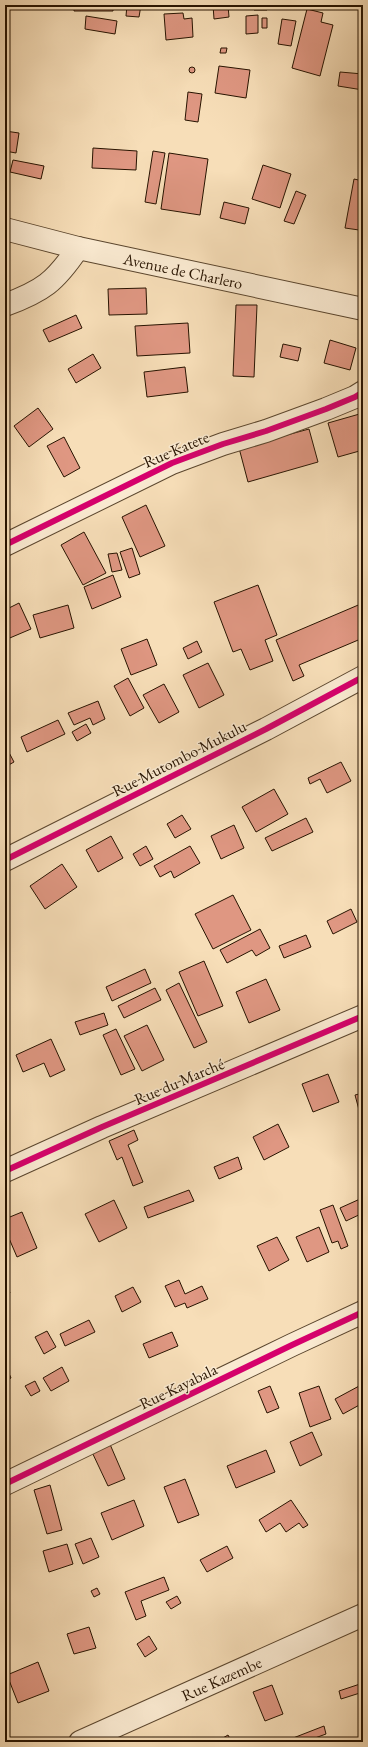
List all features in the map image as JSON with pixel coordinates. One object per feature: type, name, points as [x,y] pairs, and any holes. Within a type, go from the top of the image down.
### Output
[{"type":"street","name":"Avenue de Charlero","points":[[5,229],[78,248],[363,309]]},
{"type":"street","points":[[5,305],[23,298],[48,284],[65,266],[78,248]]},
{"type":"street","name":"Rue Katete","points":[[5,545],[172,463],[356,398],[363,392]]},
{"type":"street","name":"Rue Mutombo Mukulu","points":[[5,860],[266,729],[363,677]]},
{"type":"street","name":"Rue du Marché","points":[[5,1170],[363,1016]]},
{"type":"street","name":"Rue Kayabala","points":[[5,1484],[292,1344],[363,1312]]},
{"type":"street","name":"Rue Kazembe","points":[[80,1742],[363,1615]]},
{"type":"building","points":[[74,5],[113,5],[113,11],[74,11]]},
{"type":"building","points":[[127,5],[141,5],[139,17],[126,16]]},
{"type":"building","points":[[213,5],[228,5],[229,17],[214,19]]},
{"type":"building","points":[[254,5],[267,5],[267,10],[254,10]]},
{"type":"building","points":[[307,9],[323,13],[321,22],[333,25],[320,76],[292,68]]},
{"type":"building","points":[[183,13],[184,19],[192,18],[193,37],[166,40],[164,14]]},
{"type":"building","points":[[258,15],[258,33],[246,34],[246,16]]},
{"type":"building","points":[[86,16],[117,21],[115,34],[85,29]]},
{"type":"building","points":[[262,18],[267,18],[267,28],[262,28]]},
{"type":"building","points":[[282,19],[296,21],[291,46],[278,44]]},
{"type":"building","points":[[221,48],[227,48],[226,53],[220,53]]},
{"type":"building","points":[[219,66],[250,70],[246,98],[215,93]]},
{"type":"building","points":[[192,67],[195,70],[192,73],[189,70]]},
{"type":"building","points":[[340,72],[363,74],[363,90],[338,86]]},
{"type":"building","points":[[188,92],[202,94],[198,122],[185,120]]},
{"type":"building","points":[[5,131],[19,133],[16,153],[5,151]]},
{"type":"building","points":[[93,148],[137,151],[136,170],[92,168]]},
{"type":"building","points":[[153,151],[165,153],[156,204],[145,202]]},
{"type":"building","points":[[169,153],[208,159],[200,215],[161,209]]},
{"type":"building","points":[[13,160],[44,166],[41,179],[10,172]]},
{"type":"building","points":[[263,165],[291,174],[280,208],[252,199]]},
{"type":"building","points":[[354,179],[363,181],[363,211],[359,230],[345,228]]},
{"type":"building","points":[[296,191],[306,195],[294,224],[284,221]]},
{"type":"building","points":[[224,202],[249,208],[245,224],[220,218]]},
{"type":"building","points":[[146,288],[147,314],[109,315],[108,289]]},
{"type":"building","points":[[236,305],[257,305],[254,377],[233,376]]},
{"type":"building","points":[[76,315],[82,328],[49,342],[43,330]]},
{"type":"building","points":[[188,323],[190,353],[137,356],[135,326]]},
{"type":"building","points":[[330,340],[356,348],[350,370],[324,363]]},
{"type":"building","points":[[283,344],[301,348],[298,361],[280,357]]},
{"type":"building","points":[[93,354],[101,368],[76,383],[68,369]]},
{"type":"building","points":[[185,367],[188,392],[147,397],[144,372]]},
{"type":"building","points":[[38,408],[53,429],[29,447],[14,426]]},
{"type":"building","points":[[363,413],[363,450],[338,457],[328,423]]},
{"type":"building","points":[[309,429],[318,462],[248,482],[239,448]]},
{"type":"building","points":[[64,437],[80,468],[64,477],[47,446]]},
{"type":"building","points":[[146,505],[165,546],[140,557],[122,517]]},
{"type":"building","points":[[84,532],[106,573],[83,585],[61,545]]},
{"type":"building","points":[[132,548],[140,574],[129,578],[120,552]]},
{"type":"building","points":[[117,553],[122,570],[112,572],[108,554]]},
{"type":"building","points":[[113,575],[121,597],[92,609],[84,587]]},
{"type":"building","points":[[258,585],[277,635],[265,640],[273,661],[250,670],[241,649],[233,652],[214,602]]},
{"type":"building","points":[[19,603],[31,629],[5,640],[5,610]]},
{"type":"building","points":[[363,603],[363,638],[299,665],[304,676],[293,681],[276,640]]},
{"type":"building","points":[[68,605],[74,628],[40,638],[33,615]]},
{"type":"building","points":[[147,639],[157,665],[131,675],[121,649]]},
{"type":"building","points":[[197,641],[202,652],[188,659],[183,648]]},
{"type":"building","points":[[208,663],[224,695],[199,708],[183,675]]},
{"type":"building","points":[[128,678],[144,708],[130,716],[114,686]]},
{"type":"building","points":[[164,684],[179,712],[159,723],[143,695]]},
{"type":"building","points":[[98,701],[105,719],[93,725],[90,718],[74,725],[68,713]]},
{"type":"building","points":[[58,720],[65,734],[27,752],[21,737]]},
{"type":"building","points":[[86,724],[91,733],[77,741],[72,732]]},
{"type":"building","points":[[5,745],[14,762],[5,767]]},
{"type":"building","points":[[341,762],[351,781],[327,793],[320,779],[310,784],[308,778]]},
{"type":"building","points":[[274,789],[288,814],[256,832],[242,807]]},
{"type":"building","points":[[182,815],[191,829],[175,838],[167,824]]},
{"type":"building","points":[[306,818],[313,832],[272,851],[265,838]]},
{"type":"building","points":[[234,825],[244,848],[221,859],[211,836]]},
{"type":"building","points":[[111,836],[123,858],[98,872],[86,850]]},
{"type":"building","points":[[146,846],[153,859],[140,866],[133,854]]},
{"type":"building","points":[[190,846],[200,863],[174,878],[171,871],[160,877],[154,866]]},
{"type":"building","points":[[62,864],[77,887],[45,909],[30,886]]},
{"type":"building","points":[[233,895],[251,930],[213,949],[195,914]]},
{"type":"building","points":[[351,909],[357,922],[333,934],[327,921]]},
{"type":"building","points":[[260,929],[270,948],[256,956],[252,950],[227,963],[220,950]]},
{"type":"building","points":[[306,935],[311,947],[284,958],[279,946]]},
{"type":"building","points":[[204,961],[223,1006],[198,1016],[179,972]]},
{"type":"building","points":[[145,969],[151,983],[112,1001],[106,987]]},
{"type":"building","points":[[266,979],[280,1010],[249,1023],[236,992]]},
{"type":"building","points":[[179,983],[207,1042],[194,1048],[166,990]]},
{"type":"building","points":[[155,988],[161,1000],[124,1018],[118,1006]]},
{"type":"building","points":[[104,1013],[108,1025],[80,1035],[75,1022]]},
{"type":"building","points":[[147,1025],[164,1060],[142,1071],[124,1036]]},
{"type":"building","points":[[116,1029],[135,1069],[121,1075],[103,1035]]},
{"type":"building","points":[[51,1039],[65,1070],[50,1077],[44,1063],[23,1072],[16,1055]]},
{"type":"building","points":[[328,1074],[339,1102],[313,1112],[302,1084]]},
{"type":"building","points":[[363,1093],[363,1120],[362,1121],[355,1095]]},
{"type":"building","points":[[278,1124],[289,1147],[264,1160],[253,1137]]},
{"type":"building","points":[[134,1130],[138,1140],[128,1145],[143,1182],[133,1186],[122,1157],[117,1160],[109,1141]]},
{"type":"building","points":[[238,1157],[242,1169],[219,1179],[214,1167]]},
{"type":"building","points":[[189,1190],[194,1201],[148,1218],[144,1207]]},
{"type":"building","points":[[360,1199],[363,1206],[363,1213],[346,1221],[340,1208]]},
{"type":"building","points":[[114,1200],[127,1228],[99,1242],[85,1214]]},
{"type":"building","points":[[333,1205],[348,1246],[341,1249],[338,1241],[332,1243],[320,1210]]},
{"type":"building","points":[[22,1212],[37,1248],[17,1257],[5,1229],[5,1219]]},
{"type":"building","points":[[319,1227],[329,1252],[307,1262],[296,1237]]},
{"type":"building","points":[[277,1237],[289,1260],[269,1271],[257,1246]]},
{"type":"building","points":[[179,1280],[185,1294],[202,1286],[208,1299],[187,1308],[185,1303],[175,1307],[165,1286]]},
{"type":"building","points":[[7,1286],[10,1293],[5,1295],[5,1287]]},
{"type":"building","points":[[133,1287],[141,1302],[122,1312],[115,1296]]},
{"type":"building","points":[[89,1320],[95,1332],[65,1346],[60,1334]]},
{"type":"building","points":[[47,1331],[56,1347],[44,1354],[35,1337]]},
{"type":"building","points":[[172,1332],[178,1346],[149,1358],[143,1344]]},
{"type":"building","points":[[5,1364],[11,1378],[5,1381]]},
{"type":"building","points":[[62,1367],[69,1381],[51,1391],[43,1378]]},
{"type":"building","points":[[35,1381],[40,1391],[31,1396],[25,1386]]},
{"type":"building","points":[[361,1385],[363,1389],[363,1403],[343,1414],[335,1399]]},
{"type":"building","points":[[270,1386],[279,1408],[267,1413],[258,1391]]},
{"type":"building","points":[[319,1386],[331,1419],[310,1427],[299,1393]]},
{"type":"building","points":[[312,1432],[322,1455],[300,1466],[290,1442]]},
{"type":"building","points":[[109,1442],[125,1479],[108,1486],[91,1450]]},
{"type":"building","points":[[266,1450],[275,1472],[236,1488],[227,1466]]},
{"type":"building","points":[[185,1479],[199,1515],[178,1523],[164,1487]]},
{"type":"building","points":[[50,1485],[62,1530],[47,1534],[34,1490]]},
{"type":"building","points":[[134,1500],[144,1526],[112,1540],[101,1513]]},
{"type":"building","points":[[291,1500],[308,1525],[303,1528],[299,1523],[286,1532],[280,1523],[266,1532],[259,1520]]},
{"type":"building","points":[[91,1538],[99,1557],[83,1564],[75,1544]]},
{"type":"building","points":[[67,1544],[73,1564],[49,1572],[43,1551]]},
{"type":"building","points":[[227,1546],[233,1558],[207,1572],[200,1560]]},
{"type":"building","points":[[5,1551],[9,1561],[5,1562]]},
{"type":"building","points":[[164,1577],[169,1590],[141,1601],[146,1616],[136,1620],[125,1592]]},
{"type":"building","points":[[97,1588],[100,1594],[94,1597],[91,1591]]},
{"type":"building","points":[[177,1596],[181,1603],[171,1609],[166,1602]]},
{"type":"building","points":[[89,1627],[96,1648],[74,1654],[67,1634]]},
{"type":"building","points":[[149,1636],[157,1649],[145,1657],[137,1644]]},
{"type":"building","points":[[38,1662],[49,1691],[18,1703],[7,1675]]},
{"type":"building","points":[[363,1683],[363,1692],[341,1699],[339,1691]]},
{"type":"building","points":[[272,1685],[283,1714],[265,1721],[253,1692]]},
{"type":"building","points":[[324,1726],[326,1734],[304,1742],[289,1742],[288,1740]]},
{"type":"building","points":[[228,1735],[232,1742],[216,1742]]},
{"type":"cycle path","points":[[5,545],[172,463],[326,409],[355,397],[363,392]]},
{"type":"cycle path","points":[[5,860],[266,729],[363,677]]},
{"type":"cycle path","points":[[5,1171],[102,1127],[363,1016]]},
{"type":"cycle path","points":[[5,1484],[363,1312]]}]
